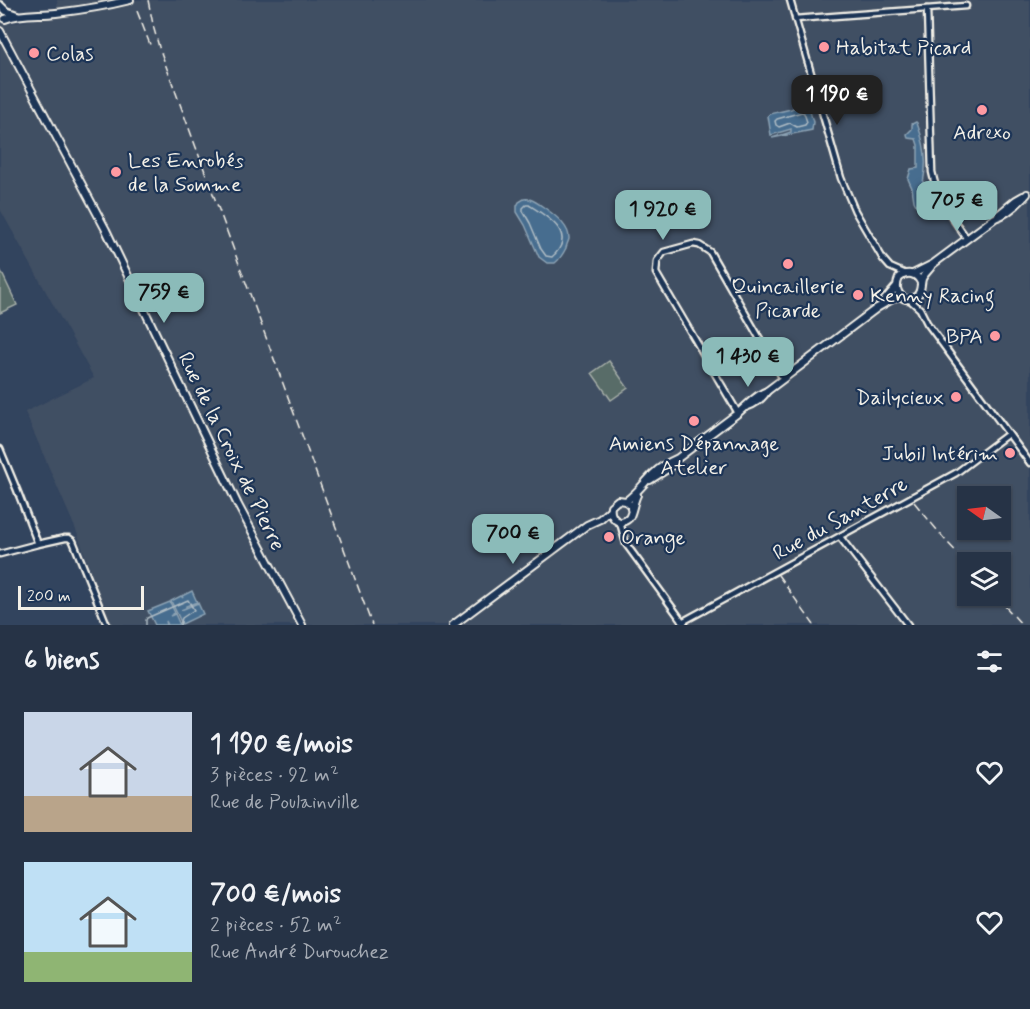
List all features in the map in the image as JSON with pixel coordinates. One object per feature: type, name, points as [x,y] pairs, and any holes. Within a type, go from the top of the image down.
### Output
[{"type":"main road","points":[[0,5],[6,11],[31,16],[68,12],[130,0]]},
{"type":"main road","name":"Rue de la Croix de Pierre","points":[[6,11],[1,32],[106,230],[238,504],[302,625]]},
{"type":"main road","points":[[3,22],[18,15]]},
{"type":"main road","points":[[877,308],[902,275],[913,274],[933,264],[1002,216],[1029,193]]},
{"type":"main road","points":[[626,501],[646,483],[669,468],[678,458],[746,407],[764,397],[783,379],[877,308],[896,297],[909,298],[918,295],[924,276],[933,264]]},
{"type":"main road","points":[[913,274],[921,283]]},
{"type":"main road","points":[[897,284],[901,296]]},
{"type":"main road","points":[[600,519],[626,520],[639,491]]},
{"type":"main road","points":[[453,625],[587,525],[600,519],[610,510],[615,501],[626,501],[632,509]]},
{"type":"main road","points":[[610,510],[616,520]]},
{"type":"street","points":[[789,0],[841,178],[855,211],[879,254],[890,267],[897,284]]},
{"type":"street","points":[[795,20],[966,6]]},
{"type":"street","points":[[927,9],[932,172],[943,206],[968,239]]},
{"type":"street","points":[[738,413],[656,273],[657,261],[664,252],[693,244],[710,252],[783,379]]},
{"type":"street","points":[[890,267],[906,274]]},
{"type":"street","points":[[918,295],[920,309],[927,323],[1030,463]]},
{"type":"street","points":[[909,298],[920,309]]},
{"type":"street","name":"Rue du Santerre","points":[[683,623],[956,473],[1008,434]]},
{"type":"street","points":[[0,449],[38,544]]},
{"type":"street","points":[[616,520],[624,534],[626,544],[683,623]]},
{"type":"street","points":[[624,534],[626,520]]},
{"type":"street","points":[[840,537],[908,625]]},
{"type":"street","points":[[0,554],[69,538],[75,544],[106,625]]},
{"type":"shaded area","points":[[57,0],[1030,0],[1030,625],[110,625],[76,530],[25,412],[94,378],[0,209],[0,23],[8,24],[58,16]]},
{"type":"green space","points":[[0,269],[17,305],[0,313]]},
{"type":"green space","points":[[609,361],[628,388],[611,400],[592,373]]},
{"type":"water","points":[[805,103],[808,104],[813,122],[812,130],[772,138],[791,132],[791,129],[771,135],[768,116]]},
{"type":"water","points":[[916,122],[921,134],[925,163],[923,182],[916,205],[908,179],[911,169],[918,168],[918,145],[916,139],[908,138],[907,134],[912,129],[912,124]]},
{"type":"water","points":[[529,199],[546,209],[566,229],[569,240],[564,252],[555,263],[547,263],[539,257],[517,212],[519,202]]},
{"type":"water","points":[[192,591],[197,602],[186,608],[198,603],[203,614],[182,624],[171,601],[181,596],[183,598],[182,596]]},
{"type":"water","points":[[170,602],[175,613],[170,616],[175,614],[180,625],[168,625],[166,621],[167,625],[155,625],[148,611]]},
{"type":"railway","points":[[148,0],[159,47],[372,625]]},
{"type":"railway","points":[[137,11],[151,47]]},
{"type":"railway","points":[[914,502],[957,552]]},
{"type":"railway","points":[[778,575],[814,625]]},
{"type":"railway","points":[[1005,606],[1022,625]]},
{"type":"place","name":"Habitat Picard","points":[[824,47]]},
{"type":"place","name":"Colas","points":[[34,53]]},
{"type":"place","name":"Adrexo","points":[[982,110]]},
{"type":"place","name":"Les Enrobés de la Somme","points":[[116,172]]},
{"type":"place","name":"Quincaillerie Picarde","points":[[788,264]]},
{"type":"place","name":"Kenny Racing","points":[[858,295]]},
{"type":"place","name":"BPA","points":[[995,336]]},
{"type":"place","name":"Dailycieux","points":[[956,397]]},
{"type":"place","name":"Amiens Dépannage Atelier","points":[[694,421]]},
{"type":"place","name":"Jubil Intérim","points":[[1010,453]]},
{"type":"place","name":"Orange","points":[[609,537]]}]
